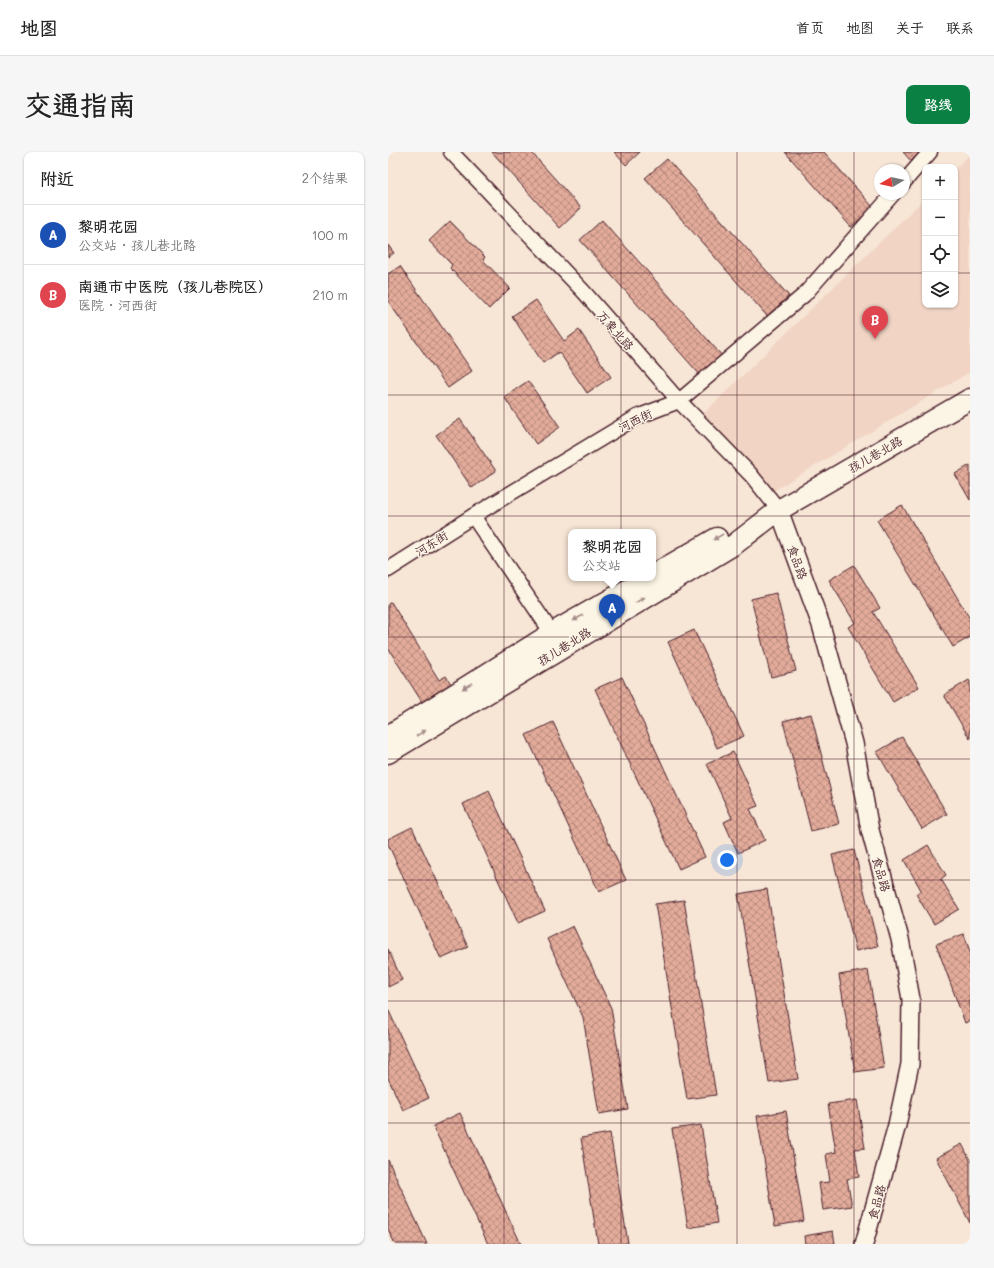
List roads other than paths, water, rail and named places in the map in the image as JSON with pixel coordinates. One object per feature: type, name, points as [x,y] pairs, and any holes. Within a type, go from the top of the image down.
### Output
[{"type":"main road","name":"孩儿巷北路","points":[[656,573],[727,532],[779,510],[970,399]]},
{"type":"main road","name":"孩儿巷北路","points":[[388,736],[557,640],[735,544],[779,510]]},
{"type":"main road","name":"孩儿巷北路","points":[[388,753],[644,581]]},
{"type":"street","name":"万象北路","points":[[451,152],[584,292],[679,401],[751,475],[779,510]]},
{"type":"street","points":[[910,175],[930,152]]},
{"type":"street","name":"河西街","points":[[473,516],[637,417],[679,401],[804,294],[888,200]]},
{"type":"street","name":"食品路","points":[[779,510],[822,625],[854,743],[870,830],[900,939],[910,999],[910,1064],[897,1125],[864,1244]]},
{"type":"street","points":[[473,516],[557,640]]},
{"type":"street","name":"河东街","points":[[388,570],[473,516]]},
{"type":"place","name":"南通市中医院（孩儿巷院区）","points":[[875,339]]},
{"type":"place","name":"黎明花园","points":[[612,627]]}]
